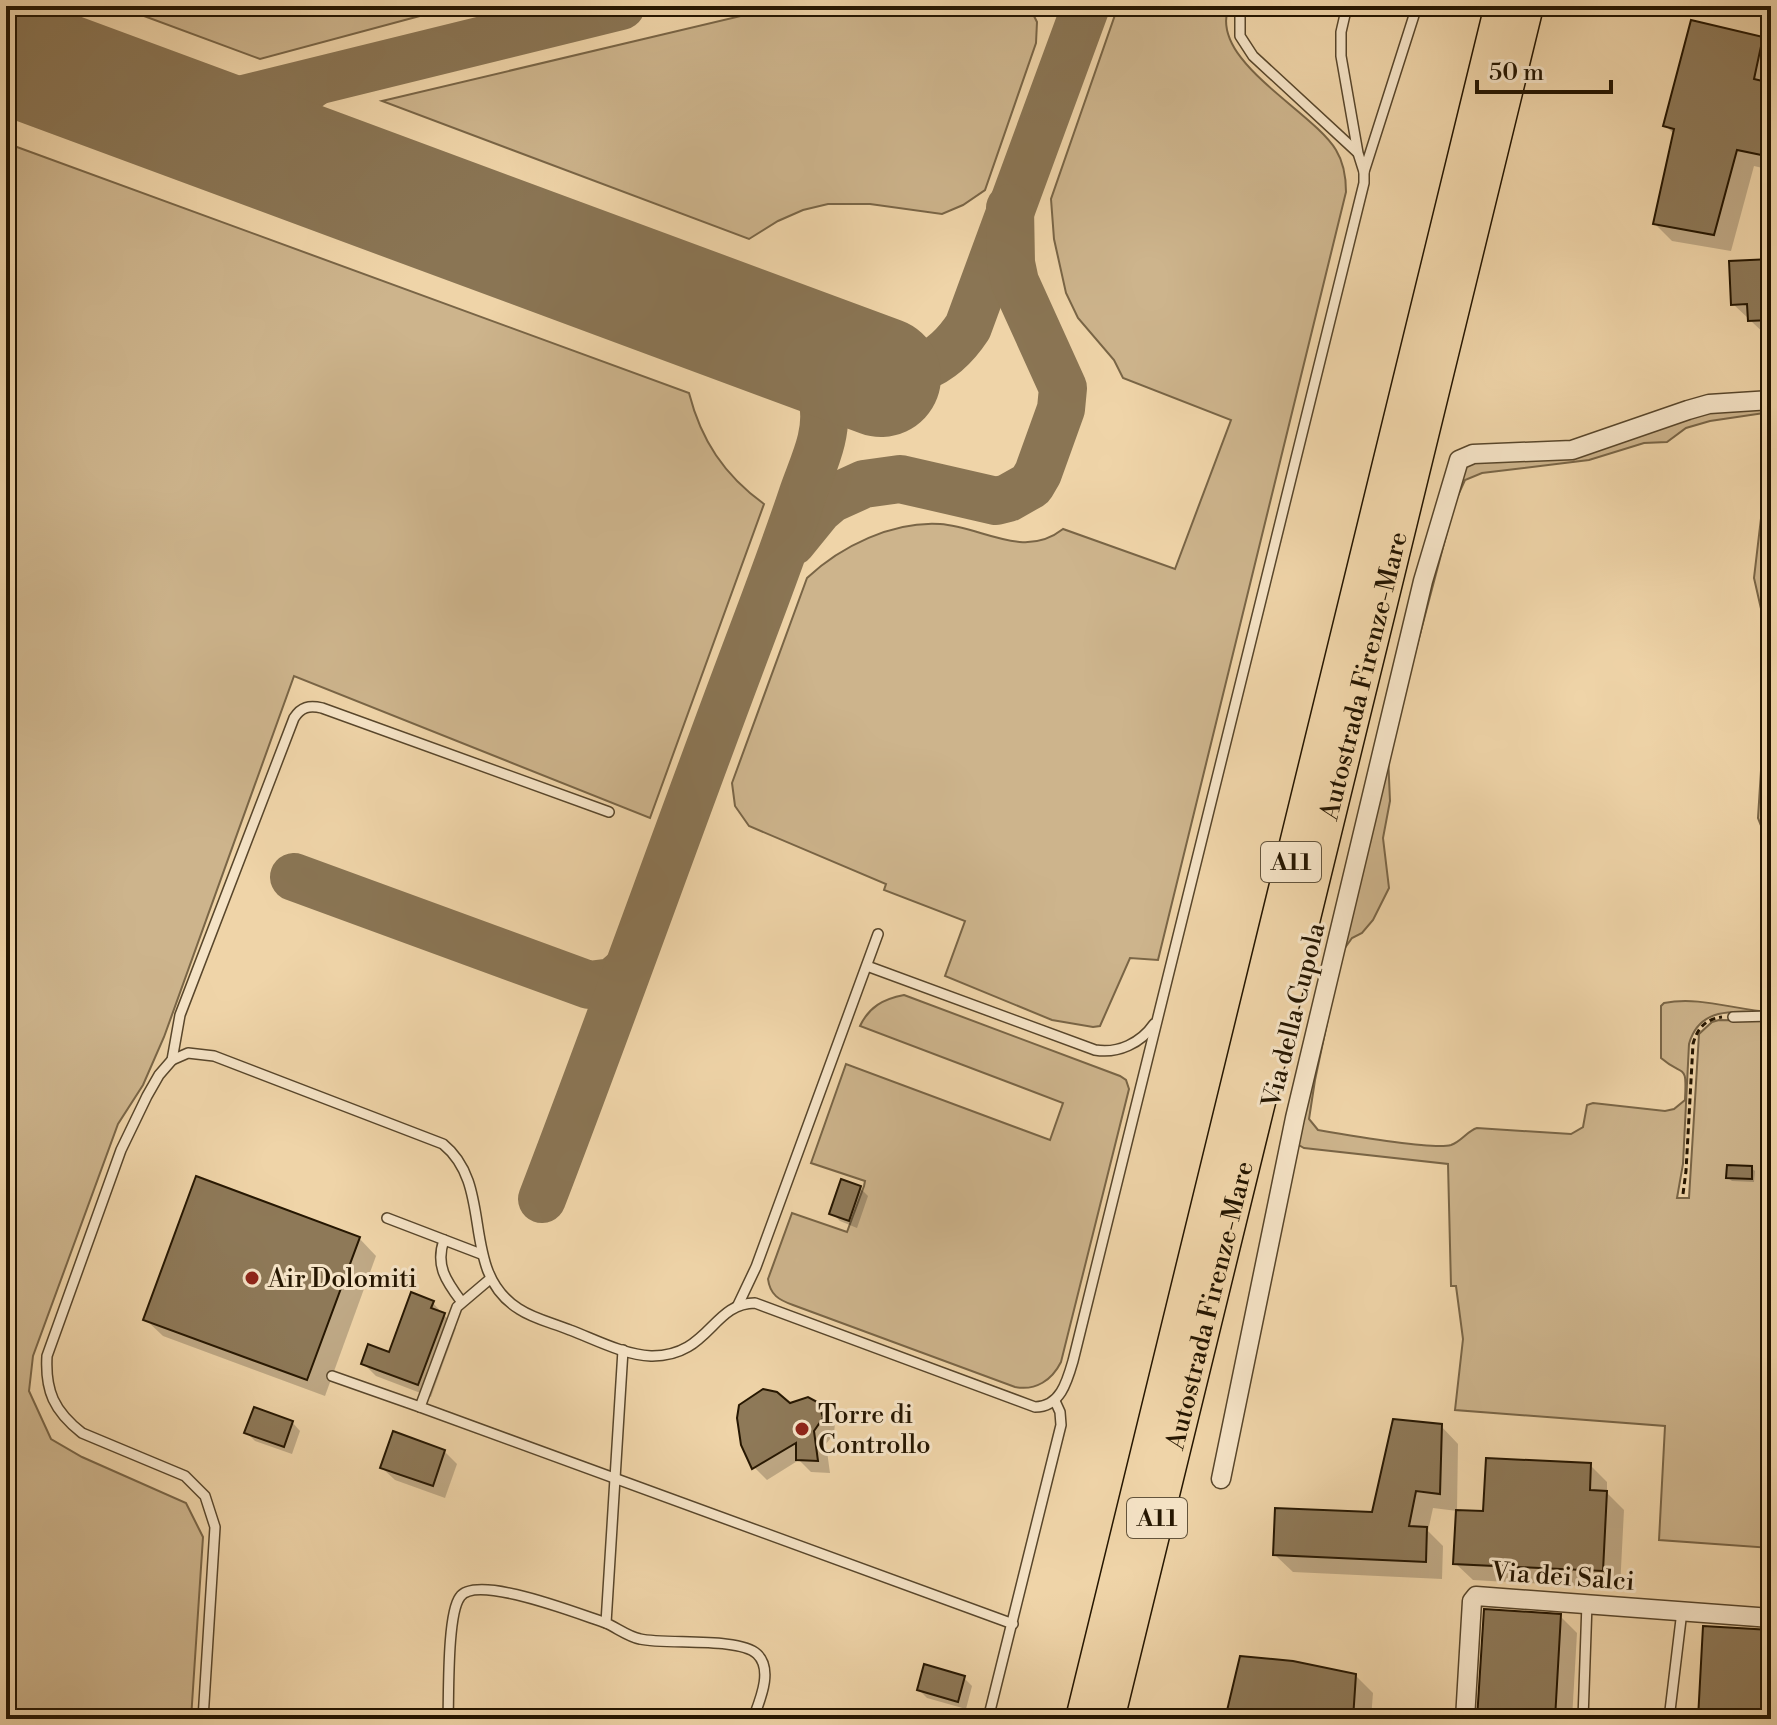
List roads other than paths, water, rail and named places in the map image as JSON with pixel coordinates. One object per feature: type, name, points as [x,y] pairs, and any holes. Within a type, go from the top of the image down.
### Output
[{"type":"highway","name":"Autostrada Firenze-Mare","points":[[1082,1719],[1501,6]]},
{"type":"highway","name":"Autostrada Firenze-Mare","points":[[1108,1719],[1527,6]]},
{"type":"street","name":"Via della Cupola","points":[[1221,1479],[1292,1131],[1423,581],[1459,460],[1473,454],[1572,450],[1709,404],[1771,400]]},
{"type":"street","name":"Via dei Salci","points":[[1465,1719],[1472,1601],[1476,1596],[1771,1618]]},
{"type":"lane","points":[[1347,6],[1340,49],[1364,172]]},
{"type":"lane","points":[[203,1719],[215,1527],[205,1496],[185,1476],[82,1433],[59,1411],[45,1378],[47,1356],[57,1323],[121,1150],[159,1075],[172,1060],[188,1053],[214,1056],[436,1139],[461,1161],[467,1173],[475,1205],[481,1254],[490,1279],[517,1308],[623,1350],[655,1356],[694,1344],[738,1305],[762,1305],[1035,1407],[1055,1401],[1069,1378],[1361,197],[1364,172],[1417,6]]},
{"type":"lane","points":[[1240,13],[1240,36],[1253,56],[1358,153]]},
{"type":"lane","points":[[172,1060],[180,1015],[299,711],[313,705],[609,812]]},
{"type":"lane","points":[[738,1305],[756,1267],[878,934]]},
{"type":"lane","points":[[867,966],[1095,1050],[1112,1051],[1133,1043],[1147,1033],[1158,1018]]},
{"type":"lane","points":[[1733,1017],[1771,1016]]},
{"type":"lane","points":[[387,1218],[481,1254]]},
{"type":"lane","points":[[444,1240],[440,1264],[461,1301]]},
{"type":"lane","points":[[420,1407],[452,1315],[461,1301],[490,1279]]},
{"type":"lane","points":[[606,1623],[623,1350]]},
{"type":"lane","points":[[332,1376],[1013,1624]]},
{"type":"lane","points":[[988,1719],[1061,1425],[1055,1401]]},
{"type":"lane","points":[[448,1719],[453,1619],[460,1597],[471,1589],[497,1589],[606,1623],[638,1639],[738,1646],[757,1653],[764,1667],[764,1689],[753,1719]]},
{"type":"lane","points":[[1583,1719],[1587,1603]]},
{"type":"lane","points":[[1669,1719],[1682,1611]]},
{"type":"place","name":"Air Dolomiti","points":[[252,1278]]},
{"type":"place","name":"Torre di Controllo","points":[[802,1429]]}]
